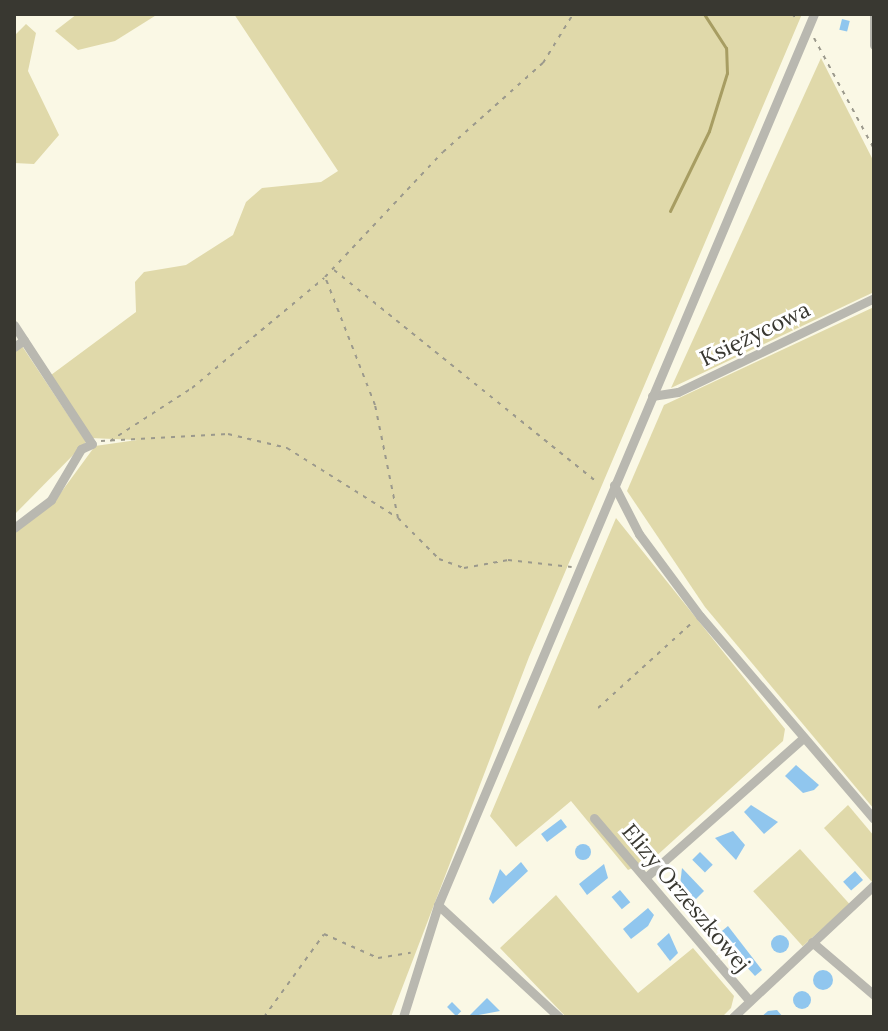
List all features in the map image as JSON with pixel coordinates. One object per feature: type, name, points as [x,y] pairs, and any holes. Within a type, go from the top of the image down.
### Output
[{"type":"street","points":[[403,1017],[438,905],[577,568],[814,14]]},
{"type":"street","points":[[874,15],[874,45]]},
{"type":"street","name":"Księżycowa","points":[[652,396],[678,392],[874,298]]},
{"type":"street","points":[[14,325],[92,444],[81,449],[51,500],[14,528]]},
{"type":"street","points":[[14,347],[24,340]]},
{"type":"street","points":[[614,485],[639,534],[700,616],[801,740],[874,819]]},
{"type":"street","points":[[645,878],[801,740]]},
{"type":"street","name":"Elizy Orzeszkowej","points":[[594,818],[750,1001]]},
{"type":"street","points":[[733,1017],[874,885]]},
{"type":"street","points":[[438,905],[559,1017]]},
{"type":"street","points":[[812,942],[874,995]]},
{"type":"path","points":[[110,441],[192,388],[325,277],[443,152],[543,63],[573,14]]},
{"type":"path","points":[[818,43],[874,149]]},
{"type":"path","points":[[333,269],[598,483]]},
{"type":"path","points":[[325,277],[375,405],[398,518]]},
{"type":"path","points":[[92,444],[228,434],[287,448],[398,518],[439,559],[464,568],[508,560],[577,568]]},
{"type":"path","points":[[598,708],[700,616]]},
{"type":"path","points":[[264,1017],[324,934],[378,958],[421,952]]},
{"type":"shaded area","points":[[77,14],[158,14],[115,41],[78,50],[55,31]]},
{"type":"shaded area","points":[[234,14],[802,14],[529,657],[391,1017],[14,1017],[14,532],[54,502],[95,446],[137,440],[90,438],[51,375],[136,312],[135,282],[144,272],[186,265],[233,235],[246,202],[262,188],[321,182],[338,171]]},
{"type":"shaded area","points":[[26,24],[36,33],[28,71],[59,135],[34,164],[14,163],[14,36]]},
{"type":"shaded area","points":[[821,58],[874,162],[874,292],[671,388]]},
{"type":"shaded area","points":[[874,307],[874,809],[705,607],[627,491],[664,405]]},
{"type":"shaded area","points":[[22,346],[86,442],[14,515],[14,351]]},
{"type":"shaded area","points":[[616,518],[785,729],[783,741],[653,859],[628,870],[571,801],[516,847],[490,816]]},
{"type":"shaded area","points":[[848,805],[874,836],[872,882],[824,828]]},
{"type":"shaded area","points":[[800,849],[850,904],[803,946],[753,891]]},
{"type":"shaded area","points":[[556,895],[638,993],[693,948],[734,996],[731,1008],[722,1017],[566,1017],[500,948]]},
{"type":"building","points":[[842,19],[850,21],[847,32],[839,30]]},
{"type":"building","points":[[796,765],[819,785],[814,790],[803,793],[785,776]]},
{"type":"building","points":[[751,805],[778,822],[764,834],[744,812]]},
{"type":"building","points":[[561,819],[567,827],[547,842],[541,834]]},
{"type":"building","points":[[733,831],[745,845],[736,860],[715,838]]},
{"type":"building","points":[[580,844],[586,844],[591,852],[589,858],[580,860],[575,855],[575,849]]},
{"type":"building","points":[[700,852],[713,865],[705,873],[692,860]]},
{"type":"building","points":[[521,862],[528,871],[493,904],[489,899],[500,869],[506,876]]},
{"type":"building","points":[[604,864],[608,878],[587,895],[579,884]]},
{"type":"building","points":[[682,868],[704,891],[695,900],[680,885]]},
{"type":"building","points":[[855,871],[863,880],[851,891],[843,882]]},
{"type":"building","points":[[620,890],[630,902],[622,909],[612,897]]},
{"type":"building","points":[[648,908],[654,915],[648,926],[631,939],[623,929]]},
{"type":"building","points":[[728,926],[762,970],[755,976],[717,935]]},
{"type":"building","points":[[669,933],[678,953],[670,961],[657,944]]},
{"type":"building","points":[[776,935],[784,935],[789,944],[787,951],[776,953],[771,948],[771,940]]},
{"type":"building","points":[[823,970],[830,973],[833,980],[830,987],[823,990],[816,987],[813,980],[816,973]]},
{"type":"building","points":[[798,991],[806,991],[811,1000],[809,1007],[798,1009],[793,1004],[793,996]]},
{"type":"building","points":[[487,998],[500,1011],[468,1017]]},
{"type":"building","points":[[452,1002],[461,1011],[456,1016],[447,1007]]},
{"type":"building","points":[[777,1010],[783,1017],[761,1017],[768,1011]]},
{"type":"waterway","points":[[670,211],[709,131],[727,73],[726,48],[704,14]]}]
